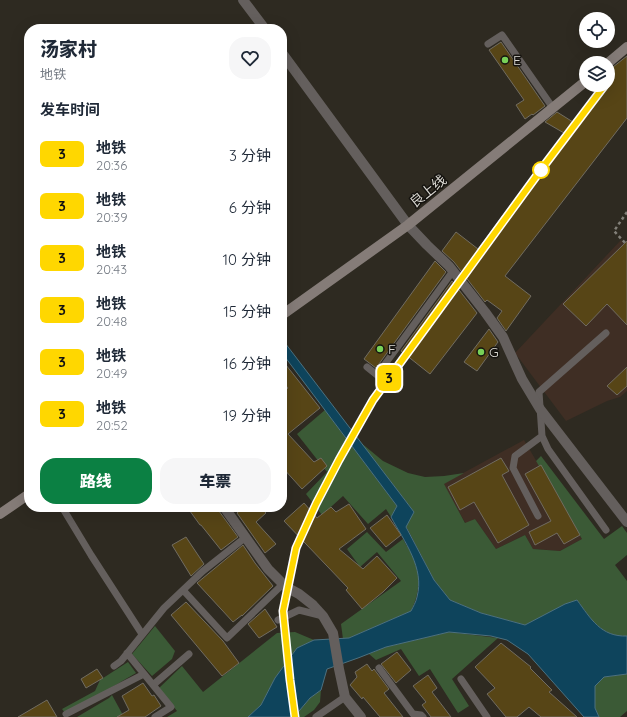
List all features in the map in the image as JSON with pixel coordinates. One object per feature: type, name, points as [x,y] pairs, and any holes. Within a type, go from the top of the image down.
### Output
[{"type":"street","points":[[244,0],[261,24]]},
{"type":"street","points":[[615,57],[627,47]]},
{"type":"street","points":[[287,59],[408,225],[453,271],[485,312],[503,337],[522,378],[540,409],[627,522]]},
{"type":"street","name":"良上线","points":[[287,311],[408,225],[579,88]]},
{"type":"street","points":[[0,514],[24,497]]},
{"type":"street","points":[[230,512],[268,569],[283,584],[313,604],[323,616],[333,633],[345,697],[361,717]]},
{"type":"lane","points":[[488,44],[502,34],[553,108]]},
{"type":"lane","points":[[367,368],[377,375],[453,271]]},
{"type":"lane","points":[[606,333],[539,392],[542,436],[548,449],[606,530]]},
{"type":"lane","points":[[538,516],[512,468],[515,456],[542,436]]},
{"type":"lane","points":[[65,512],[142,634]]},
{"type":"lane","points":[[114,666],[121,661],[164,608],[202,571],[246,537]]},
{"type":"lane","points":[[183,590],[227,638],[283,584]]},
{"type":"lane","points":[[278,620],[299,610],[323,616]]},
{"type":"lane","points":[[127,653],[171,707],[155,717]]},
{"type":"lane","points":[[153,685],[189,654]]},
{"type":"lane","points":[[379,668],[413,714],[422,717]]},
{"type":"lane","points":[[66,714],[144,674]]},
{"type":"lane","points":[[461,680],[487,717]]},
{"type":"lane","points":[[316,717],[345,697]]},
{"type":"path","points":[[627,212],[614,231],[627,245]]},
{"type":"shaded area","points":[[621,240],[627,246],[627,391],[620,397],[607,401],[566,421],[515,353]]},
{"type":"shaded area","points":[[524,440],[582,539],[560,551],[533,549],[525,535],[496,549],[475,519],[466,524],[443,484]]},
{"type":"green space","points":[[325,410],[397,506],[391,517],[386,509],[368,524],[343,496],[322,515],[306,494],[327,472],[297,434]]},
{"type":"green space","points":[[360,442],[383,461],[408,473],[425,477],[464,473],[444,484],[465,523],[475,519],[496,549],[525,535],[533,549],[560,551],[582,539],[536,461],[541,456],[604,539],[622,526],[627,533],[627,555],[615,565],[627,581],[627,636],[618,636],[603,630],[592,620],[577,600],[525,625],[481,613],[450,600],[434,580],[406,526],[411,508]]},
{"type":"green space","points":[[367,532],[386,552],[403,539],[417,564],[419,582],[417,594],[411,611],[349,638],[343,639],[341,624],[401,581],[377,552],[360,567],[347,549]]},
{"type":"green space","points":[[155,626],[175,651],[172,659],[152,676],[132,654]]},
{"type":"green space","points":[[295,632],[314,640],[297,648],[275,678],[261,705],[248,717],[167,717],[177,711],[159,688],[182,666],[203,692],[277,633]]},
{"type":"green space","points":[[449,632],[498,638],[452,679],[469,706],[458,713],[430,669],[419,676],[401,649],[376,660],[369,654],[386,647]]},
{"type":"green space","points":[[128,662],[136,673],[66,714],[62,709],[95,691],[100,680]]},
{"type":"green space","points":[[627,674],[627,711],[620,717],[599,717],[595,708],[595,686],[604,677]]},
{"type":"green space","points":[[321,690],[320,702],[314,710],[304,717],[294,717],[310,698]]},
{"type":"green space","points":[[112,695],[124,717],[77,717],[109,698]]},
{"type":"water","points":[[287,346],[414,512],[406,527],[434,580],[450,600],[481,613],[525,625],[565,604],[577,600],[592,620],[603,630],[618,636],[627,636],[627,674],[604,677],[595,686],[595,708],[599,717],[584,717],[528,654],[507,640],[491,636],[449,632],[386,647],[327,669],[321,690],[310,698],[294,717],[248,717],[261,705],[275,678],[297,648],[314,640],[349,638],[411,611],[417,599],[419,586],[418,576],[412,555],[391,517],[397,506],[287,360]]},
{"type":"building","points":[[501,42],[545,106],[525,119],[516,105],[524,100],[489,50]]},
{"type":"building","points":[[627,56],[627,118],[505,276],[531,296],[506,331],[497,318],[502,311],[487,300],[485,302],[454,262],[442,251],[456,232],[478,249],[564,133],[545,122],[557,112],[573,122],[595,92],[615,92],[615,65]]},
{"type":"building","points":[[627,241],[627,325],[607,304],[586,326],[563,304]]},
{"type":"building","points":[[435,261],[446,272],[376,368],[364,359]]},
{"type":"building","points":[[452,281],[477,313],[430,374],[401,351]]},
{"type":"building","name":"G","points":[[489,329],[498,342],[477,371],[464,362]]},
{"type":"building","points":[[287,366],[320,408],[288,434],[314,462],[321,458],[327,466],[302,489],[287,472]]},
{"type":"building","points":[[627,367],[627,386],[617,395],[607,386]]},
{"type":"building","points":[[501,458],[509,471],[502,475],[529,525],[498,543],[474,502],[460,510],[448,487]]},
{"type":"building","points":[[541,465],[580,535],[564,544],[557,533],[535,545],[529,532],[551,521],[525,474]]},
{"type":"building","points":[[304,503],[317,518],[331,507],[336,512],[349,504],[366,529],[339,549],[363,569],[377,556],[397,578],[362,609],[346,590],[348,588],[284,521]]},
{"type":"building","points":[[191,512],[220,512],[238,537],[221,550]]},
{"type":"building","points":[[265,512],[266,513],[256,522],[276,544],[265,553],[237,513]]},
{"type":"building","points":[[387,515],[401,535],[386,547],[370,528]]},
{"type":"building","points":[[186,537],[204,564],[191,576],[172,545]]},
{"type":"building","points":[[243,545],[273,586],[242,616],[233,622],[197,583]]},
{"type":"building","points":[[186,602],[223,641],[239,663],[222,676],[171,615]]},
{"type":"building","points":[[265,609],[277,627],[259,638],[248,624]]},
{"type":"building","points":[[501,643],[531,667],[530,668],[552,690],[549,692],[577,717],[541,717],[529,707],[517,717],[506,717],[487,694],[495,688],[475,667]]},
{"type":"building","points":[[397,652],[411,670],[396,683],[381,664]]},
{"type":"building","points":[[367,664],[372,671],[374,669],[389,689],[384,693],[403,717],[380,717],[363,697],[362,699],[350,685],[357,677],[355,672]]},
{"type":"building","points":[[97,669],[103,678],[86,688],[81,679]]},
{"type":"building","points":[[428,675],[437,688],[432,692],[451,717],[431,717],[422,705],[426,702],[413,686]]},
{"type":"building","points":[[143,683],[152,696],[154,695],[161,706],[145,717],[117,717],[129,710],[122,696]]},
{"type":"building","points":[[47,700],[57,717],[18,717]]},
{"type":"metro line","name":"3","points":[[295,717],[283,611],[296,548],[316,504],[373,400],[543,167],[600,92]]},
{"type":"place","name":"E","points":[[505,60]]},
{"type":"place","name":"F","points":[[380,349]]},
{"type":"place","name":"G","points":[[481,352]]}]
